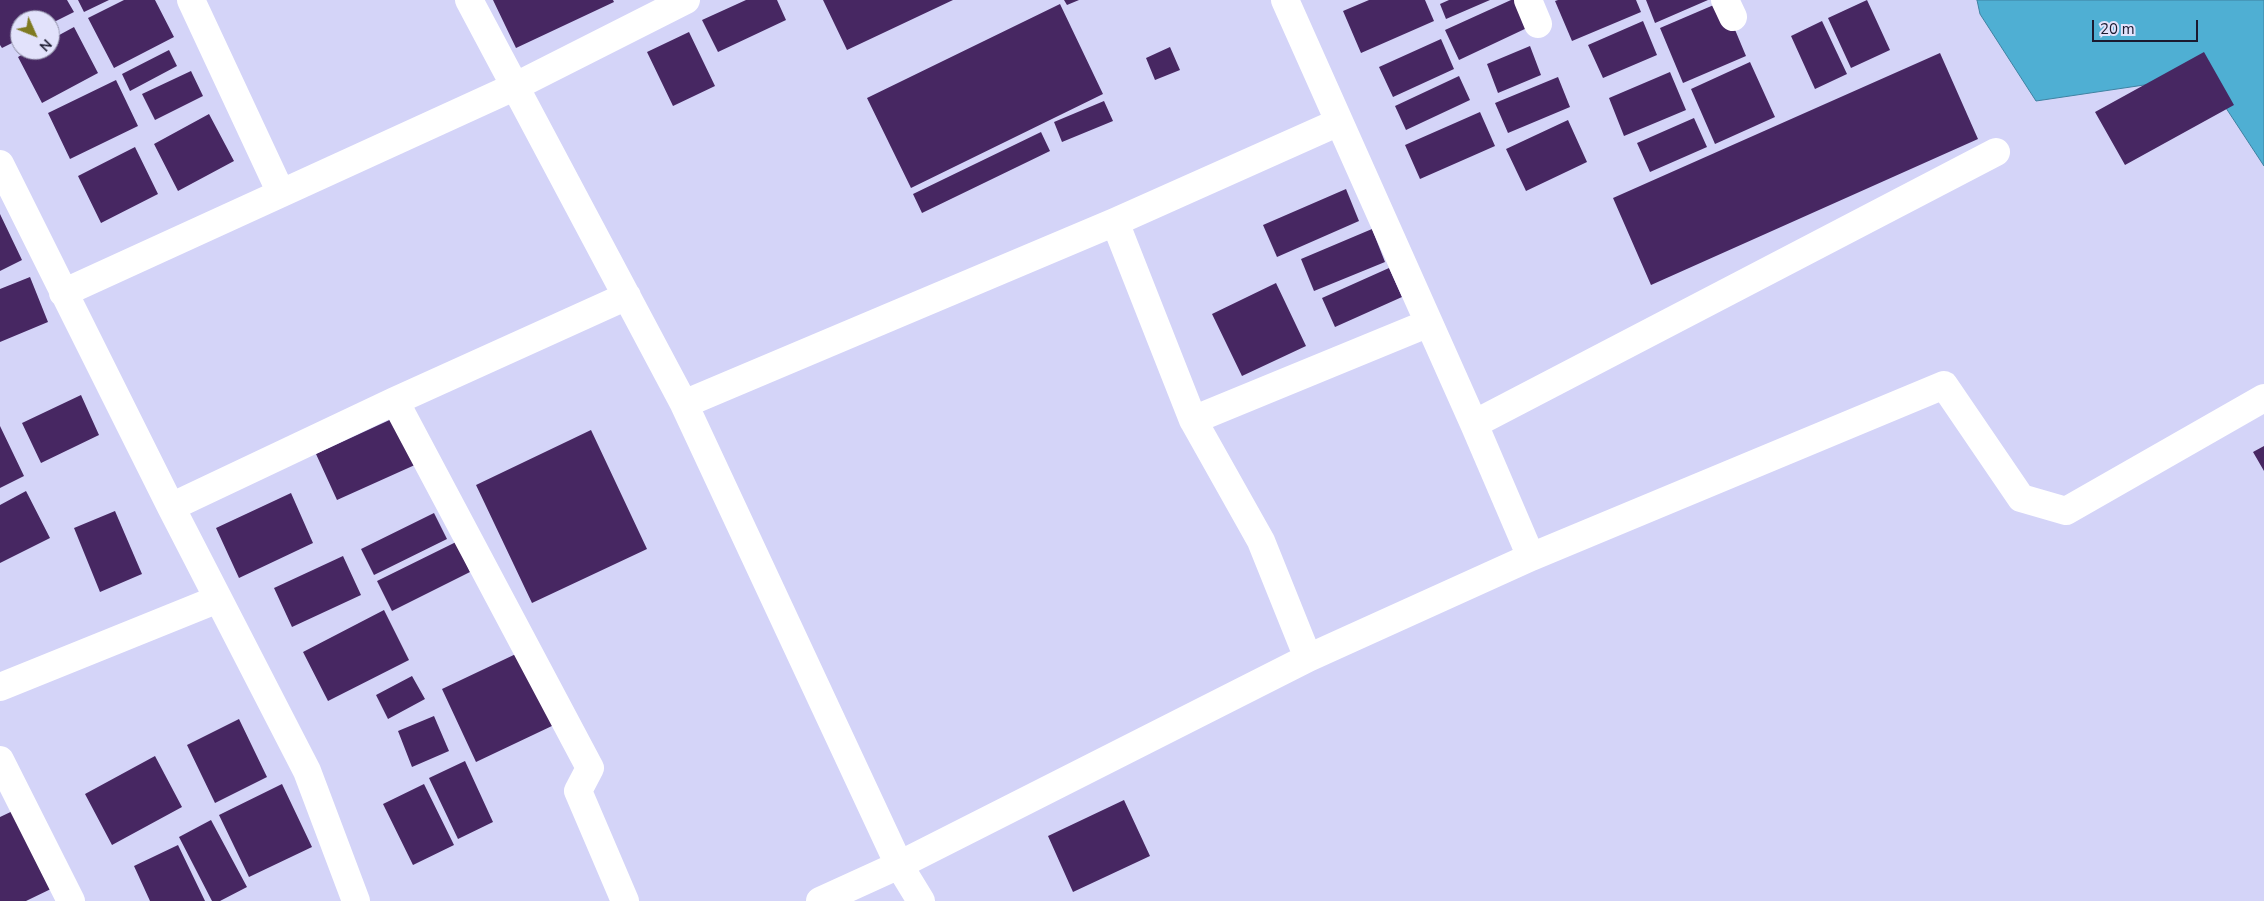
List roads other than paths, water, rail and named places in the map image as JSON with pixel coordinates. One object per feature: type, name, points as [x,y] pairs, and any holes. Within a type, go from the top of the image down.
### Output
[{"type":"street","points":[[191,0],[281,194]]},
{"type":"street","points":[[469,0],[684,404],[899,865],[921,901]]},
{"type":"street","points":[[63,293],[516,86],[686,0]]},
{"type":"street","points":[[1285,0],[1474,424],[1531,557]]},
{"type":"street","points":[[684,404],[1115,222],[1339,122]]},
{"type":"street","points":[[1474,424],[1996,152]]},
{"type":"street","points":[[0,164],[171,508],[307,771],[356,901]]},
{"type":"street","points":[[1115,222],[1193,420],[1260,540],[1308,658]]},
{"type":"street","points":[[171,508],[626,296]]},
{"type":"street","points":[[1193,420],[1429,323]]},
{"type":"street","points":[[820,901],[899,865],[1308,658],[1531,557],[1944,385],[2021,498],[2066,511],[2264,398]]},
{"type":"street","points":[[395,402],[590,768],[578,791],[625,901]]},
{"type":"street","points":[[0,687],[218,599]]},
{"type":"street","points":[[0,760],[71,901]]},
{"type":"water","points":[[1977,0],[2264,0],[2264,166],[2205,76],[2036,101],[1980,14]]}]
